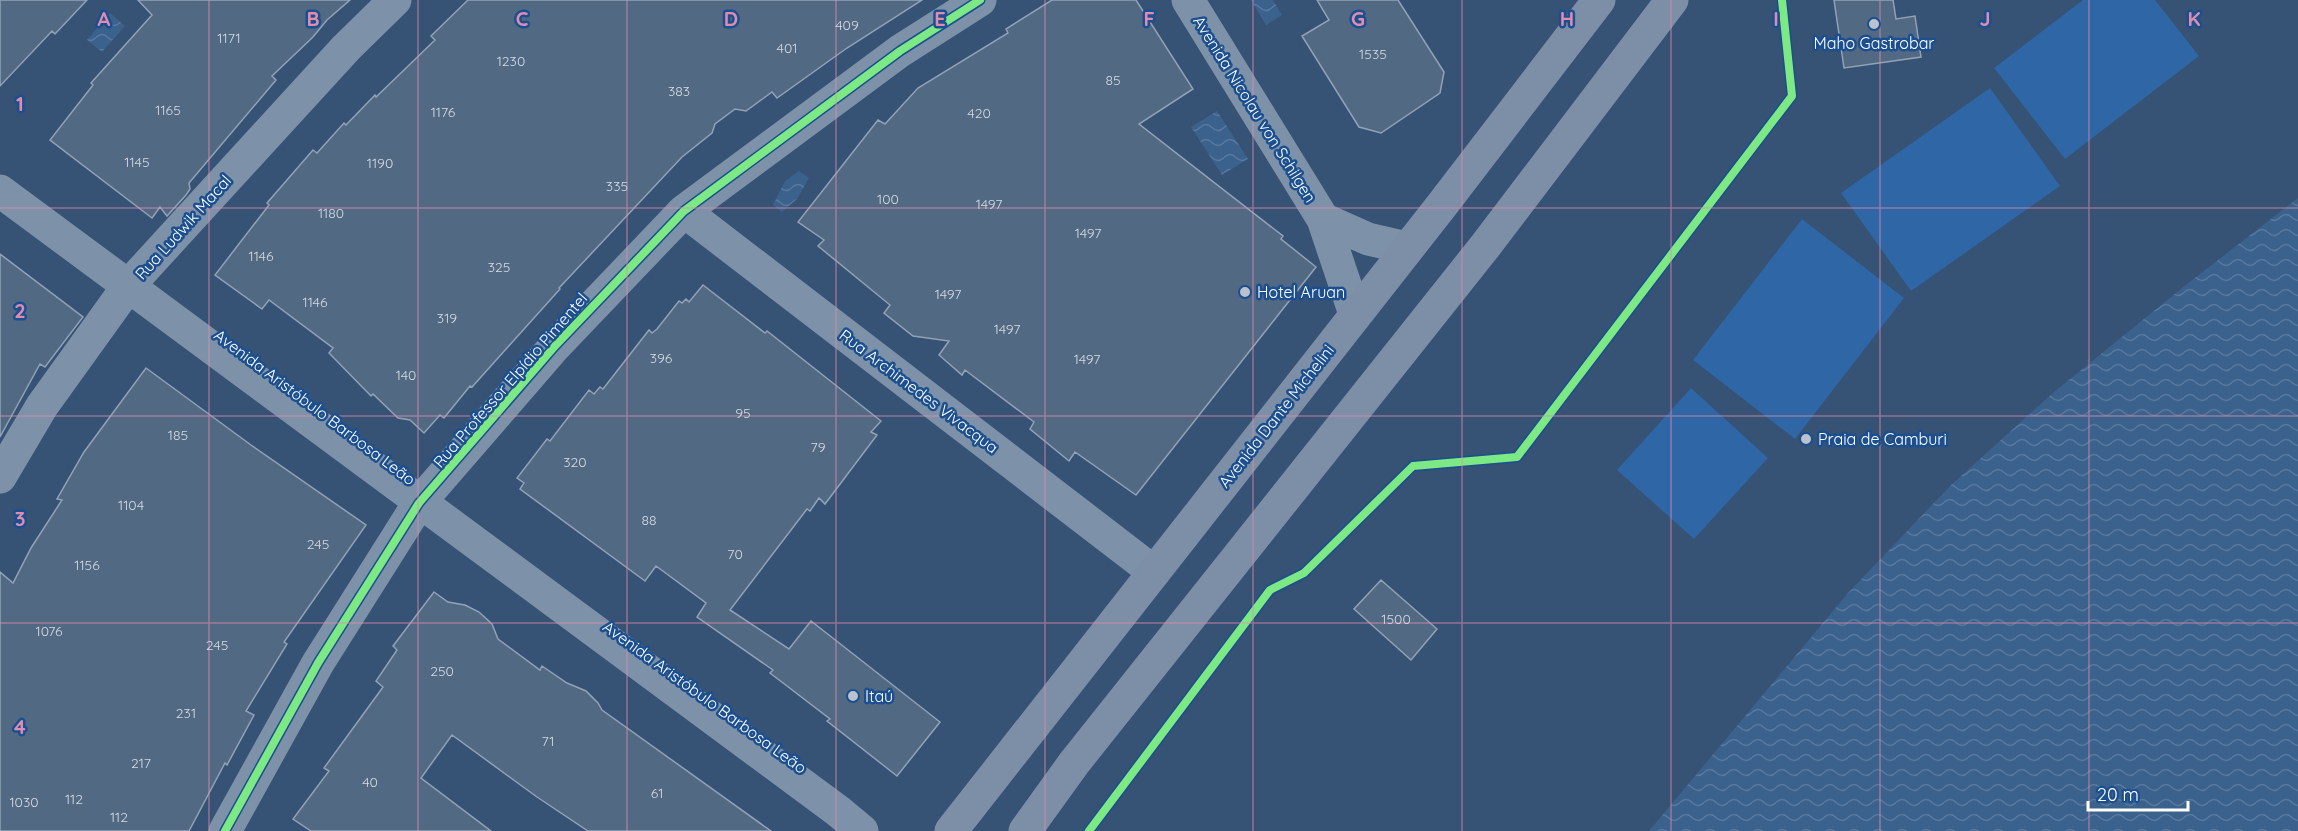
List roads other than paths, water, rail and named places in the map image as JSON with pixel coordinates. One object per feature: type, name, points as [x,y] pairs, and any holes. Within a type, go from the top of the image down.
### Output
[{"type":"main road","name":"Avenida Dante Michelini","points":[[951,831],[1599,0]]},
{"type":"main road","points":[[1025,831],[1074,763],[1486,245],[1672,0]]},
{"type":"street","name":"Rua Ludwik Macal","points":[[0,477],[42,405],[129,285],[346,48],[395,0]]},
{"type":"street","name":"Rua Professor Elpídio Pimentel","points":[[225,831],[318,663],[419,503],[555,345],[684,211],[900,51],[980,0]]},
{"type":"street","name":"Avenida Nicolau von Schilgen","points":[[1188,0],[1323,219],[1355,314]]},
{"type":"street","name":"Avenida Aristóbulo Barbosa Leão","points":[[0,191],[862,831]]},
{"type":"street","name":"Rua Archimedes Vivacqua","points":[[684,211],[1155,572]]},
{"type":"street","name":"Avenida Nicolau von Schilgen","points":[[1323,219],[1368,239],[1407,248]]},
{"type":"water","points":[[1251,0],[1273,0],[1282,15],[1266,25]]},
{"type":"water","points":[[110,13],[125,26],[102,52],[87,40]]},
{"type":"water","points":[[1217,111],[1248,159],[1222,175],[1191,127]]},
{"type":"water","points":[[799,171],[809,178],[797,199],[782,212],[773,205],[785,181]]},
{"type":"water","points":[[2298,198],[2298,831],[1649,831],[1848,593],[1951,485],[2054,392]]},
{"type":"place","name":"Maho Gastrobar","points":[[1874,24]]},
{"type":"place","name":"Hotel Aruan","points":[[1245,292]]},
{"type":"place","name":"Praia de Camburi","points":[[1806,439]]},
{"type":"place","name":"Itaú","points":[[853,696]]}]
